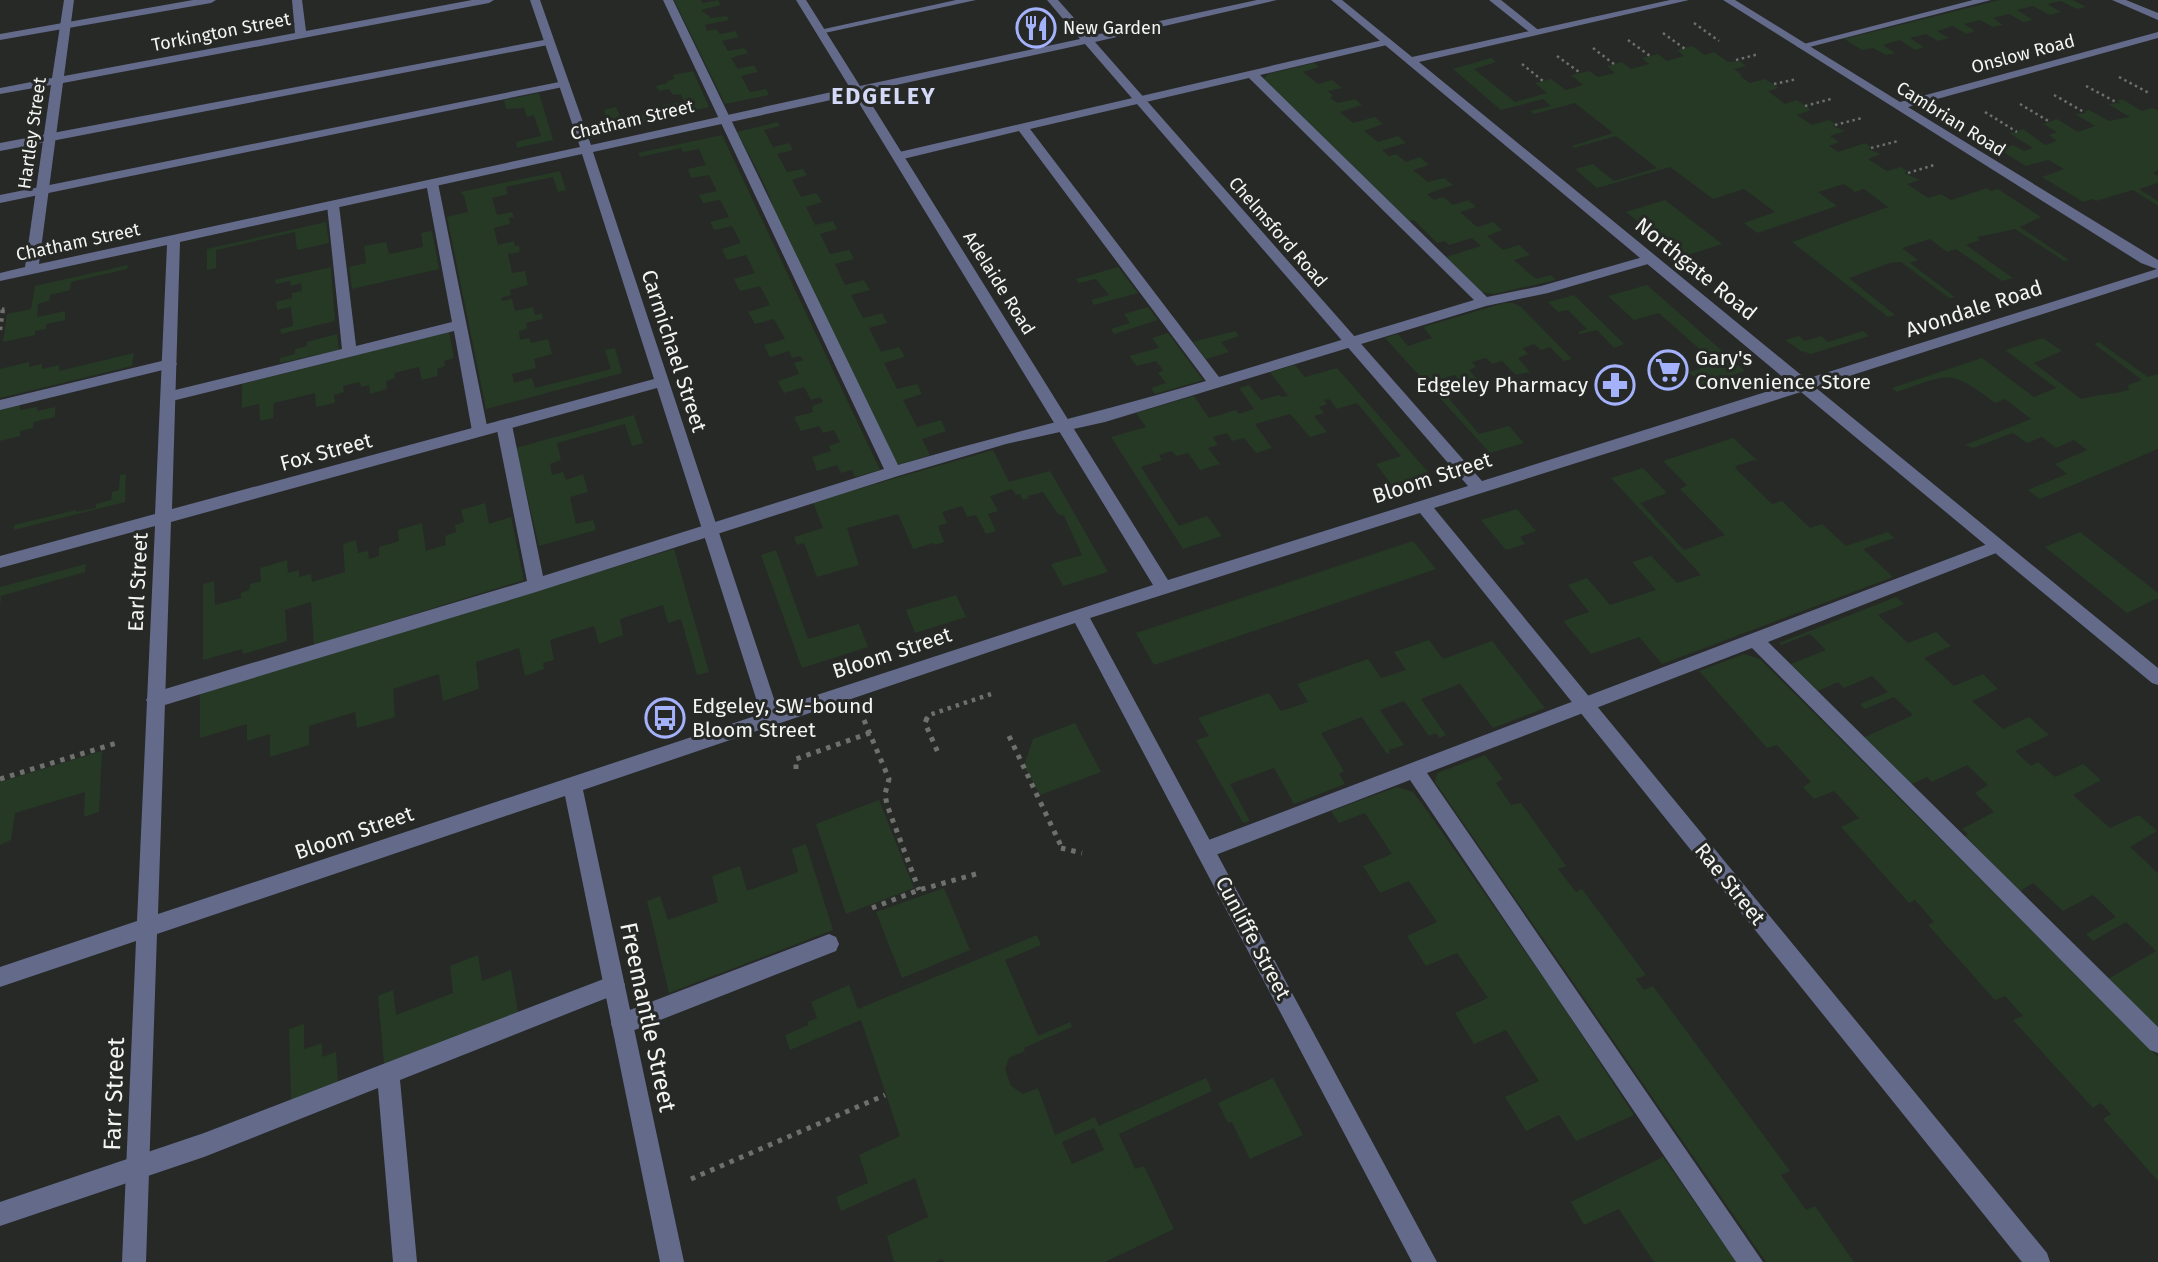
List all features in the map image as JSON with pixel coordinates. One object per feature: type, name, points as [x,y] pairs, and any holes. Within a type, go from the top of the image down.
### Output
[{"type":"street","name":"Hartley Street","points":[[31,270],[69,0]]},
{"type":"street","points":[[0,37],[211,0]]},
{"type":"street","points":[[297,0],[301,35]]},
{"type":"street","name":"Torkington Street","points":[[0,91],[489,0]]},
{"type":"street","name":"Carmichael Street","points":[[535,0],[586,148],[771,717]]},
{"type":"street","points":[[668,0],[893,472]]},
{"type":"street","name":"Adelaide Road","points":[[801,0],[1164,588]]},
{"type":"street","points":[[820,31],[930,4],[971,0]]},
{"type":"street","name":"Chelmsford Road","points":[[1052,0],[1478,487]]},
{"type":"street","name":"Chatham Street","points":[[0,277],[1272,0]]},
{"type":"street","name":"Northgate Road","points":[[1336,0],[2158,678]]},
{"type":"street","points":[[1494,0],[1537,33]]},
{"type":"street","points":[[1410,61],[1684,0]]},
{"type":"street","name":"Cambrian Road","points":[[1728,0],[2158,265]]},
{"type":"street","points":[[1802,46],[1986,0]]},
{"type":"street","points":[[2117,0],[2158,16]]},
{"type":"street","name":"Onslow Road","points":[[1897,106],[2158,35]]},
{"type":"street","points":[[0,147],[550,42]]},
{"type":"street","points":[[899,156],[1387,42]]},
{"type":"street","points":[[1252,74],[1484,302]]},
{"type":"street","points":[[0,198],[564,84]]},
{"type":"street","points":[[1022,127],[1216,383]]},
{"type":"street","points":[[432,183],[480,431]]},
{"type":"street","points":[[333,205],[349,352]]},
{"type":"street","name":"Earl Street","points":[[145,927],[174,239]]},
{"type":"street","points":[[155,700],[536,585],[893,472],[1006,439],[1100,418],[1484,302],[1543,290],[1650,259]]},
{"type":"street","name":"Avondale Road","points":[[1802,385],[2158,273]]},
{"type":"street","points":[[168,397],[459,325]]},
{"type":"street","points":[[0,405],[170,363]]},
{"type":"street","name":"Fox Street","points":[[0,562],[662,382]]},
{"type":"street","name":"Bloom Street","points":[[0,977],[1079,615],[1802,385]]},
{"type":"street","points":[[504,425],[536,585]]},
{"type":"street","name":"Rae Street","points":[[1423,506],[2038,1262]]},
{"type":"street","points":[[1205,850],[1998,546]]},
{"type":"street","name":"Cunliffe Street","points":[[1079,615],[1424,1262]]},
{"type":"street","points":[[1756,640],[2158,1042]]},
{"type":"street","points":[[1414,770],[1751,1262]]},
{"type":"street","name":"Freemantle Street","points":[[572,783],[672,1262]]},
{"type":"street","name":"Farr Street","points":[[134,1262],[145,927]]},
{"type":"street","points":[[622,1024],[830,944]]},
{"type":"street","points":[[0,1214],[138,1167],[388,1075],[614,985]]},
{"type":"street","points":[[388,1075],[405,1262]]},
{"type":"path","points":[[852,691],[889,779],[885,794],[887,805],[919,890]]},
{"type":"path","points":[[939,755],[925,723],[929,715],[990,694]]},
{"type":"path","points":[[0,779],[155,731]]},
{"type":"path","points":[[796,769],[796,759],[870,733]]},
{"type":"path","points":[[1009,736],[1061,848],[1082,853]]},
{"type":"path","points":[[872,908],[919,890],[976,874]]},
{"type":"path","points":[[658,1194],[884,1095]]},
{"type":"green space","points":[[674,0],[701,0],[703,3],[718,0],[721,5],[701,10],[711,18],[727,16],[729,20],[705,25],[707,31],[716,29],[720,34],[735,31],[739,37],[722,41],[728,51],[744,48],[748,53],[731,58],[738,69],[754,65],[758,72],[741,76],[750,92],[766,89],[769,95],[725,104]]},
{"type":"green space","points":[[2000,0],[2073,0],[2086,7],[2077,9],[2061,1],[2047,4],[2061,12],[2050,15],[2033,6],[2017,10],[2033,20],[2023,22],[2009,14],[1993,18],[2003,25],[1993,27],[1980,20],[1964,24],[1975,31],[1966,34],[1953,26],[1937,31],[1949,38],[1938,41],[1926,34],[1910,38],[1924,47],[1915,50],[1900,40],[1883,45],[1895,53],[1886,55],[1873,48],[1862,50],[1844,39]]},
{"type":"green space","points":[[1692,46],[1705,55],[1714,52],[1728,62],[1740,61],[1746,66],[1734,69],[1742,75],[1740,76],[1750,83],[1765,79],[1779,88],[1768,91],[1785,104],[1797,100],[1811,110],[1797,115],[1812,125],[1829,120],[1835,124],[1833,126],[1845,131],[1830,136],[1839,142],[1829,146],[1838,152],[1865,143],[1871,147],[1868,149],[1881,154],[1868,159],[1887,171],[1901,167],[1907,171],[1904,173],[1920,180],[1907,184],[1928,198],[1941,194],[1951,200],[1987,188],[1991,191],[1998,189],[2041,217],[2020,227],[2069,260],[2064,261],[2015,229],[1977,237],[1980,240],[1966,245],[2013,278],[2002,281],[1956,249],[1947,252],[1930,239],[1902,248],[1918,260],[1910,263],[1955,297],[1949,298],[1901,262],[1890,263],[1849,278],[1895,315],[1888,317],[1792,242],[1888,207],[1864,189],[1855,192],[1844,184],[1818,192],[1837,206],[1757,233],[1744,223],[1775,212],[1744,189],[1713,199],[1670,167],[1597,188],[1575,169],[1593,164],[1614,181],[1657,168],[1616,136],[1574,148],[1572,146],[1613,133],[1575,103],[1534,114],[1530,111],[1551,106],[1543,99],[1501,110],[1453,69],[1491,58],[1496,62],[1474,69],[1515,102],[1547,93],[1535,83],[1551,79],[1566,90],[1583,85],[1571,75],[1589,71],[1598,77],[1615,73],[1607,66],[1622,62],[1631,69],[1649,64],[1642,58],[1658,54],[1667,61],[1684,56],[1677,50]]},
{"type":"green space","points":[[1314,63],[1319,67],[1303,72],[1318,84],[1332,80],[1342,88],[1328,91],[1333,96],[1330,98],[1338,103],[1355,99],[1362,105],[1340,112],[1353,123],[1375,117],[1383,124],[1364,131],[1378,142],[1398,136],[1406,143],[1382,150],[1389,156],[1396,154],[1406,162],[1420,157],[1429,165],[1413,170],[1428,182],[1444,178],[1453,185],[1427,194],[1434,200],[1443,197],[1453,205],[1468,200],[1476,207],[1460,212],[1477,227],[1493,222],[1502,230],[1487,236],[1503,250],[1519,245],[1530,255],[1514,260],[1536,279],[1551,275],[1556,280],[1494,294],[1480,292],[1446,257],[1481,246],[1472,238],[1449,245],[1445,241],[1437,243],[1414,220],[1409,221],[1264,79],[1268,74]]},
{"type":"green space","points":[[693,71],[709,107],[611,129],[604,110],[616,107],[621,119],[665,110],[663,105],[684,102],[681,94],[673,95],[669,89],[659,91],[656,86],[668,83],[667,81],[674,79],[673,75]]},
{"type":"green space","points":[[539,93],[553,140],[517,148],[516,142],[541,136],[534,115],[527,117],[524,108],[506,109],[504,100]]},
{"type":"green space","points":[[2122,99],[2142,111],[2152,108],[2158,110],[2158,170],[2153,173],[2158,176],[2158,183],[2139,189],[2158,201],[2158,206],[2133,190],[2083,202],[2042,177],[2064,169],[2048,160],[2026,166],[1983,140],[1989,138],[2005,148],[2013,145],[2024,151],[2033,148],[2009,133],[2023,129],[2045,145],[2057,141],[2049,135],[2057,132],[2043,124],[2057,119],[2078,132],[2095,126],[2075,114],[2086,113],[2084,111],[2089,110],[2109,121],[2130,117],[2108,104],[2120,103],[2117,101]]},
{"type":"green space","points":[[778,122],[780,126],[764,130],[773,147],[789,143],[793,150],[777,154],[787,172],[803,169],[807,175],[792,180],[801,197],[816,193],[822,202],[806,207],[815,225],[833,221],[837,229],[820,234],[830,254],[849,250],[854,259],[835,264],[845,285],[864,280],[870,290],[851,295],[863,318],[882,313],[887,323],[869,328],[881,352],[899,347],[905,357],[884,363],[897,389],[917,384],[922,394],[903,400],[917,427],[941,420],[946,431],[922,439],[930,455],[898,465],[737,132]]},
{"type":"green space","points":[[722,135],[880,470],[855,477],[852,470],[841,473],[837,465],[817,471],[812,457],[831,451],[829,446],[840,442],[834,430],[823,433],[819,426],[801,431],[794,417],[813,412],[812,406],[823,402],[820,397],[811,400],[804,387],[784,393],[778,381],[799,374],[794,363],[803,360],[800,356],[792,358],[789,351],[770,357],[764,345],[785,339],[774,319],[755,324],[748,312],[770,305],[760,286],[740,291],[734,279],[755,273],[746,255],[727,260],[722,249],[741,243],[732,226],[714,230],[710,222],[729,217],[720,200],[703,203],[699,195],[717,191],[709,175],[691,178],[688,169],[706,165],[699,149],[683,152],[681,148],[640,157],[638,153]]},
{"type":"green space","points":[[560,171],[566,190],[558,192],[553,177],[506,187],[508,194],[492,198],[497,215],[512,212],[514,217],[509,218],[510,224],[494,228],[498,245],[514,241],[515,246],[519,246],[520,252],[508,254],[512,273],[525,271],[528,285],[510,290],[511,295],[501,298],[502,301],[512,299],[515,311],[533,307],[535,315],[542,313],[543,319],[526,323],[527,329],[519,331],[520,340],[529,338],[531,343],[548,339],[552,354],[534,359],[536,368],[512,374],[514,383],[532,378],[535,388],[611,369],[605,350],[615,348],[622,373],[486,409],[447,217],[468,212],[464,196],[460,192]]},
{"type":"green space","points":[[1665,200],[1722,244],[1682,257],[1626,212]]},
{"type":"green space","points":[[326,222],[329,243],[297,250],[295,232],[216,250],[216,268],[207,270],[207,249]]},
{"type":"green space","points":[[432,231],[439,269],[352,289],[349,267],[366,263],[364,246],[386,242],[389,254],[423,247],[421,233]]},
{"type":"green space","points":[[128,265],[127,269],[71,282],[70,290],[50,295],[49,301],[38,304],[37,317],[65,311],[65,320],[46,324],[46,329],[35,331],[35,335],[3,342],[7,314],[31,309],[35,286]]},
{"type":"green space","points":[[331,267],[335,321],[281,334],[280,329],[293,326],[291,307],[277,310],[276,302],[292,298],[292,293],[302,291],[301,283],[291,286],[290,281],[276,284],[275,280]]},
{"type":"green space","points":[[1118,267],[1138,293],[1094,305],[1091,300],[1109,295],[1096,279],[1079,283],[1076,279]]},
{"type":"green space","points":[[1647,285],[1745,371],[1702,385],[1689,372],[1712,365],[1712,360],[1659,313],[1634,320],[1608,296]]},
{"type":"green space","points":[[1574,295],[1624,344],[1614,348],[1597,330],[1580,334],[1578,332],[1587,329],[1568,310],[1558,312],[1548,302]]},
{"type":"green space","points":[[1504,303],[1521,307],[1572,359],[1564,361],[1550,347],[1541,350],[1534,344],[1523,348],[1528,354],[1518,358],[1530,372],[1516,375],[1502,361],[1492,364],[1486,358],[1472,362],[1476,367],[1469,370],[1483,385],[1468,390],[1455,375],[1434,381],[1479,434],[1509,426],[1524,443],[1490,453],[1385,338],[1398,334],[1408,346],[1432,338],[1423,327]]},
{"type":"green space","points":[[1148,307],[1158,320],[1114,334],[1111,329],[1130,323],[1124,314]]},
{"type":"green space","points":[[1235,331],[1239,336],[1221,342],[1229,352],[1206,359],[1193,342]]},
{"type":"green space","points":[[1863,331],[1869,336],[1811,354],[1785,340],[1799,336],[1805,341],[1821,336],[1828,342]]},
{"type":"green space","points":[[449,332],[454,358],[444,361],[445,366],[437,369],[438,376],[422,380],[419,367],[394,373],[395,378],[386,381],[387,389],[370,394],[369,385],[361,387],[360,382],[343,386],[344,392],[334,395],[335,403],[316,407],[315,393],[274,403],[273,418],[260,421],[259,404],[242,408],[242,384]]},
{"type":"green space","points":[[1168,333],[1203,380],[1155,394],[1151,388],[1166,383],[1158,373],[1163,370],[1156,361],[1137,366],[1129,356],[1159,348],[1152,338]]},
{"type":"green space","points":[[337,334],[339,350],[280,363],[280,358],[295,354],[295,349],[307,346],[307,342]]},
{"type":"green space","points":[[2043,338],[2062,351],[2034,363],[2081,399],[2129,390],[2128,385],[2142,380],[2094,344],[2099,342],[2148,377],[2158,374],[2158,449],[2040,499],[2028,490],[2067,474],[2055,464],[2087,450],[2074,440],[2056,448],[2042,437],[2027,443],[2013,433],[1973,448],[1965,445],[2031,419],[2005,399],[1995,403],[1958,379],[1939,378],[1897,392],[1892,388],[1982,358],[2034,397],[2056,388],[2005,350]]},
{"type":"green space","points":[[134,353],[132,366],[0,398],[0,369],[29,362],[29,367],[42,364],[42,369],[59,365],[59,371]]},
{"type":"green space","points":[[1295,365],[1305,377],[1337,368],[1429,473],[1392,485],[1376,464],[1401,456],[1357,403],[1337,409],[1329,399],[1324,400],[1327,404],[1319,407],[1324,413],[1314,416],[1327,432],[1310,437],[1290,414],[1255,424],[1272,448],[1256,453],[1244,438],[1232,441],[1227,433],[1213,437],[1218,445],[1208,448],[1220,464],[1200,470],[1188,453],[1176,456],[1172,451],[1159,455],[1162,460],[1141,467],[1179,526],[1207,516],[1222,536],[1183,549],[1111,437],[1146,427],[1136,413],[1194,396],[1209,418],[1236,410],[1239,414],[1254,409],[1239,388],[1249,385],[1261,400],[1279,395],[1288,396],[1270,372]]},
{"type":"green space","points":[[20,404],[20,410],[37,407],[37,411],[55,407],[55,417],[34,422],[33,428],[20,431],[20,436],[0,441],[0,409]]},
{"type":"green space","points":[[634,415],[643,443],[632,446],[625,424],[557,443],[561,460],[550,464],[552,475],[563,472],[566,480],[583,474],[588,492],[570,497],[576,524],[593,520],[596,530],[539,546],[516,448]]},
{"type":"green space","points":[[1733,438],[1759,462],[1755,460],[1735,466],[1737,470],[1772,504],[1782,501],[1810,528],[1822,524],[1846,546],[1888,532],[1894,538],[1863,549],[1893,577],[1662,664],[1639,637],[1591,654],[1563,621],[1589,612],[1568,585],[1587,578],[1610,605],[1656,590],[1632,562],[1651,556],[1677,583],[1701,575],[1611,478],[1643,468],[1667,493],[1640,503],[1684,550],[1725,535],[1680,489],[1687,485],[1663,461]]},
{"type":"green space","points":[[993,450],[1009,482],[1050,471],[1108,572],[1063,586],[1051,564],[1082,555],[1064,516],[1058,514],[1043,492],[1023,500],[1020,494],[1016,495],[1012,489],[990,496],[998,511],[988,514],[996,531],[986,534],[976,515],[967,517],[962,506],[942,512],[947,523],[938,526],[944,542],[913,549],[898,514],[847,528],[859,565],[817,577],[804,543],[797,545],[794,537],[823,528],[813,502]]},
{"type":"green space","points":[[126,474],[125,502],[14,530],[14,525],[76,510],[96,508],[96,504],[111,500],[112,492],[119,490],[120,475]]},
{"type":"green space","points":[[485,503],[489,524],[511,517],[524,580],[314,645],[311,602],[285,610],[287,641],[243,654],[242,649],[203,660],[203,584],[214,581],[215,605],[241,598],[241,593],[249,590],[250,584],[261,581],[260,568],[287,560],[288,573],[299,570],[299,577],[311,574],[312,582],[345,572],[343,544],[356,540],[358,553],[368,551],[369,559],[379,556],[379,547],[399,541],[398,530],[422,523],[426,551],[446,545],[445,536],[456,532],[455,525],[464,522],[461,510]]},
{"type":"green space","points":[[1517,509],[1536,531],[1520,537],[1525,544],[1506,550],[1481,520]]},
{"type":"green space","points":[[2080,532],[2158,593],[2158,598],[2127,613],[2045,547]]},
{"type":"green space","points":[[1413,541],[1436,569],[1154,665],[1136,633]]},
{"type":"green space","points":[[674,549],[709,672],[697,675],[681,619],[668,623],[663,605],[620,619],[623,635],[599,644],[594,626],[550,640],[554,660],[543,663],[544,669],[525,676],[519,648],[476,662],[479,689],[443,701],[439,674],[393,689],[395,717],[357,728],[355,712],[309,726],[309,745],[270,757],[270,734],[247,741],[247,724],[200,738],[200,692]]},
{"type":"green space","points":[[776,550],[808,639],[859,624],[868,647],[802,668],[761,555]]},
{"type":"green space","points":[[86,564],[85,572],[1,596],[0,607],[0,587]]},
{"type":"green space","points":[[956,595],[966,617],[915,633],[906,610]]},
{"type":"green space","points":[[1896,597],[1904,604],[1878,615],[1908,643],[1936,632],[1951,646],[1924,658],[1954,686],[1983,674],[1998,689],[1972,701],[2003,729],[2029,717],[2049,735],[2015,751],[2031,766],[2038,762],[2055,777],[2083,764],[2101,780],[2073,795],[2110,828],[2139,815],[2157,831],[2130,847],[2158,873],[2158,1028],[2108,979],[2156,951],[2126,922],[2093,941],[2086,934],[2116,917],[2093,895],[2063,911],[2033,883],[2020,891],[1965,836],[1968,834],[1962,829],[1994,812],[1975,793],[1988,785],[1967,765],[1932,782],[1927,777],[1910,785],[1863,738],[1913,715],[1894,697],[1865,709],[1860,704],[1888,692],[1872,676],[1844,688],[1838,682],[1818,691],[1791,664],[1826,650],[1810,634],[1781,645],[1779,643]]},
{"type":"green space","points":[[1429,640],[1443,659],[1492,641],[1545,708],[1493,728],[1460,684],[1421,699],[1446,735],[1439,738],[1436,733],[1429,736],[1404,701],[1380,710],[1404,745],[1389,750],[1390,753],[1387,754],[1362,717],[1321,733],[1344,771],[1339,774],[1345,784],[1294,804],[1274,768],[1230,784],[1250,821],[1243,823],[1196,740],[1209,736],[1198,718],[1269,693],[1281,711],[1308,702],[1297,684],[1368,659],[1381,678],[1406,670],[1394,652]]},
{"type":"green space","points":[[1744,654],[1760,659],[2158,1057],[2158,1181],[2103,1119],[2111,1114],[2101,1103],[2093,1108],[2013,1020],[2023,1016],[2005,996],[1995,1000],[1928,925],[1934,922],[1915,900],[1909,903],[1841,827],[1859,818],[1834,791],[1814,799],[1803,787],[1811,782],[1777,745],[1767,748],[1699,671]]},
{"type":"green space","points":[[1075,723],[1101,772],[1040,795],[1024,766],[1033,739]]},
{"type":"green space","points":[[102,751],[99,812],[84,817],[85,792],[15,813],[11,840],[0,845],[0,782]]},
{"type":"green space","points":[[1485,755],[1503,779],[1496,783],[1511,805],[1521,803],[1566,866],[1558,869],[1576,892],[1582,889],[1646,975],[1636,979],[1644,990],[1653,986],[1790,1171],[1781,1175],[1806,1210],[1815,1206],[1854,1262],[1766,1262],[1435,782],[1437,773]]},
{"type":"green space","points":[[1397,787],[1413,792],[1428,812],[1552,990],[1634,1115],[1576,1141],[1559,1115],[1526,1131],[1505,1097],[1539,1081],[1506,1030],[1474,1044],[1455,1013],[1488,998],[1457,953],[1426,966],[1407,936],[1437,922],[1409,881],[1380,893],[1363,866],[1392,854],[1365,813],[1339,823],[1331,811]]},
{"type":"green space","points":[[879,800],[914,888],[846,914],[816,824]]},
{"type":"green space","points":[[806,844],[833,930],[669,993],[647,901],[660,896],[668,920],[718,902],[712,876],[740,866],[747,891],[798,872],[792,849]]},
{"type":"green space","points":[[944,888],[970,950],[902,978],[876,912]]},
{"type":"green space","points":[[1037,935],[1041,945],[1005,960],[1038,1036],[1070,1022],[1072,1027],[1024,1048],[1025,1051],[1009,1058],[1005,1069],[1011,1086],[1023,1094],[1038,1088],[1055,1135],[1095,1117],[1099,1126],[1206,1078],[1212,1091],[1119,1134],[1135,1169],[1144,1166],[1174,1229],[1105,1262],[944,1262],[942,1259],[935,1262],[894,1262],[887,1236],[928,1217],[915,1178],[841,1211],[836,1197],[868,1183],[859,1155],[900,1136],[861,1020],[790,1050],[785,1035],[817,1018],[811,1002],[849,985],[858,1009]],"holes":[[[1094,1128],[1104,1150],[1072,1164],[1062,1142]]]},
{"type":"green space","points":[[478,955],[482,981],[511,970],[518,1012],[384,1064],[378,996],[393,990],[396,1015],[453,993],[450,966]]},
{"type":"green space","points":[[304,1024],[304,1049],[322,1043],[322,1057],[336,1052],[338,1082],[291,1100],[289,1029]]},
{"type":"green space","points":[[1273,1078],[1303,1135],[1250,1159],[1232,1122],[1228,1123],[1218,1103]]},
{"type":"green space","points":[[1663,1157],[1736,1262],[1654,1262],[1619,1209],[1584,1225],[1571,1202]]},
{"type":"place","name":"New Garden","points":[[1036,28]]},
{"type":"place","name":"Gary's Convenience Store","points":[[1668,370]]},
{"type":"place","name":"Edgeley Pharmacy","points":[[1615,385]]},
{"type":"place","name":"Edgeley, SW-bound Bloom Street","points":[[665,718]]},
{"type":"district","name":"EDGELEY","points":[[884,96]]}]
